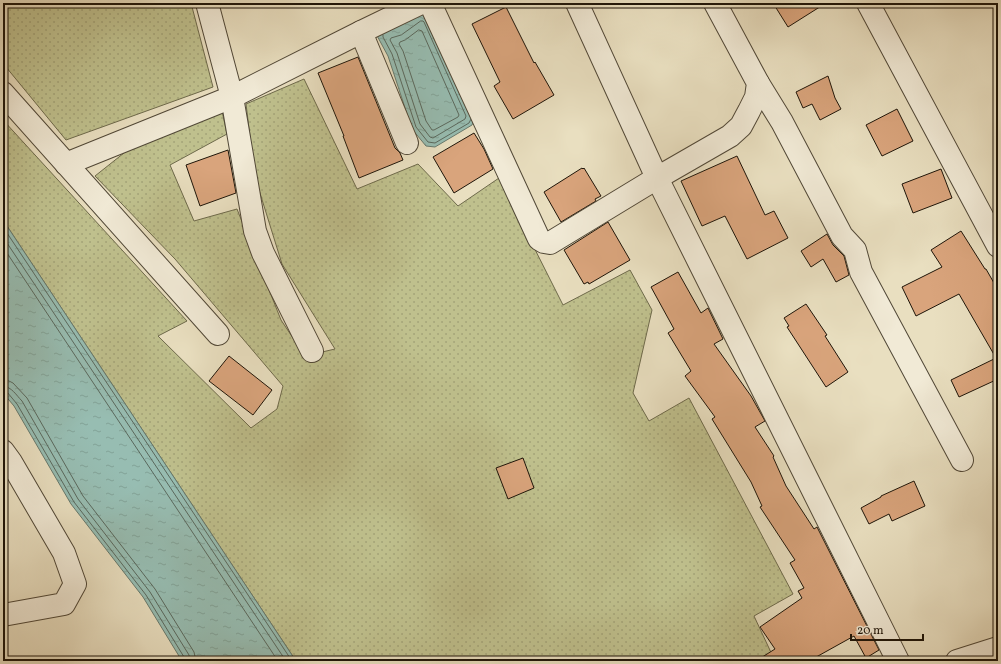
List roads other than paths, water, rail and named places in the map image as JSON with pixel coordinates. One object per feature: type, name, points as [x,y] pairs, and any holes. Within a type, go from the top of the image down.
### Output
[{"type":"street","points":[[207,3],[232,97],[255,231],[263,253],[312,351]]},
{"type":"street","points":[[66,164],[232,97],[421,3]]},
{"type":"street","points":[[430,3],[539,239],[544,242],[550,243],[730,136],[741,126],[750,111],[756,96],[758,83]]},
{"type":"street","points":[[577,3],[657,178],[898,661]]},
{"type":"street","points":[[715,3],[758,83],[782,122],[842,236],[856,250],[861,272],[962,460]]},
{"type":"street","points":[[868,3],[998,246]]},
{"type":"street","points":[[361,32],[407,143]]},
{"type":"street","points":[[3,93],[218,334]]},
{"type":"street","points":[[3,451],[64,553],[75,584],[64,604],[3,615]]},
{"type":"street","points":[[957,661],[998,648]]},
{"type":"water","points":[[419,11],[430,12],[476,116],[472,125],[435,147],[426,146],[412,129],[388,56],[375,32],[397,27]]},
{"type":"water","points":[[3,220],[296,661],[182,661],[143,597],[71,504],[14,406],[3,393]]}]
